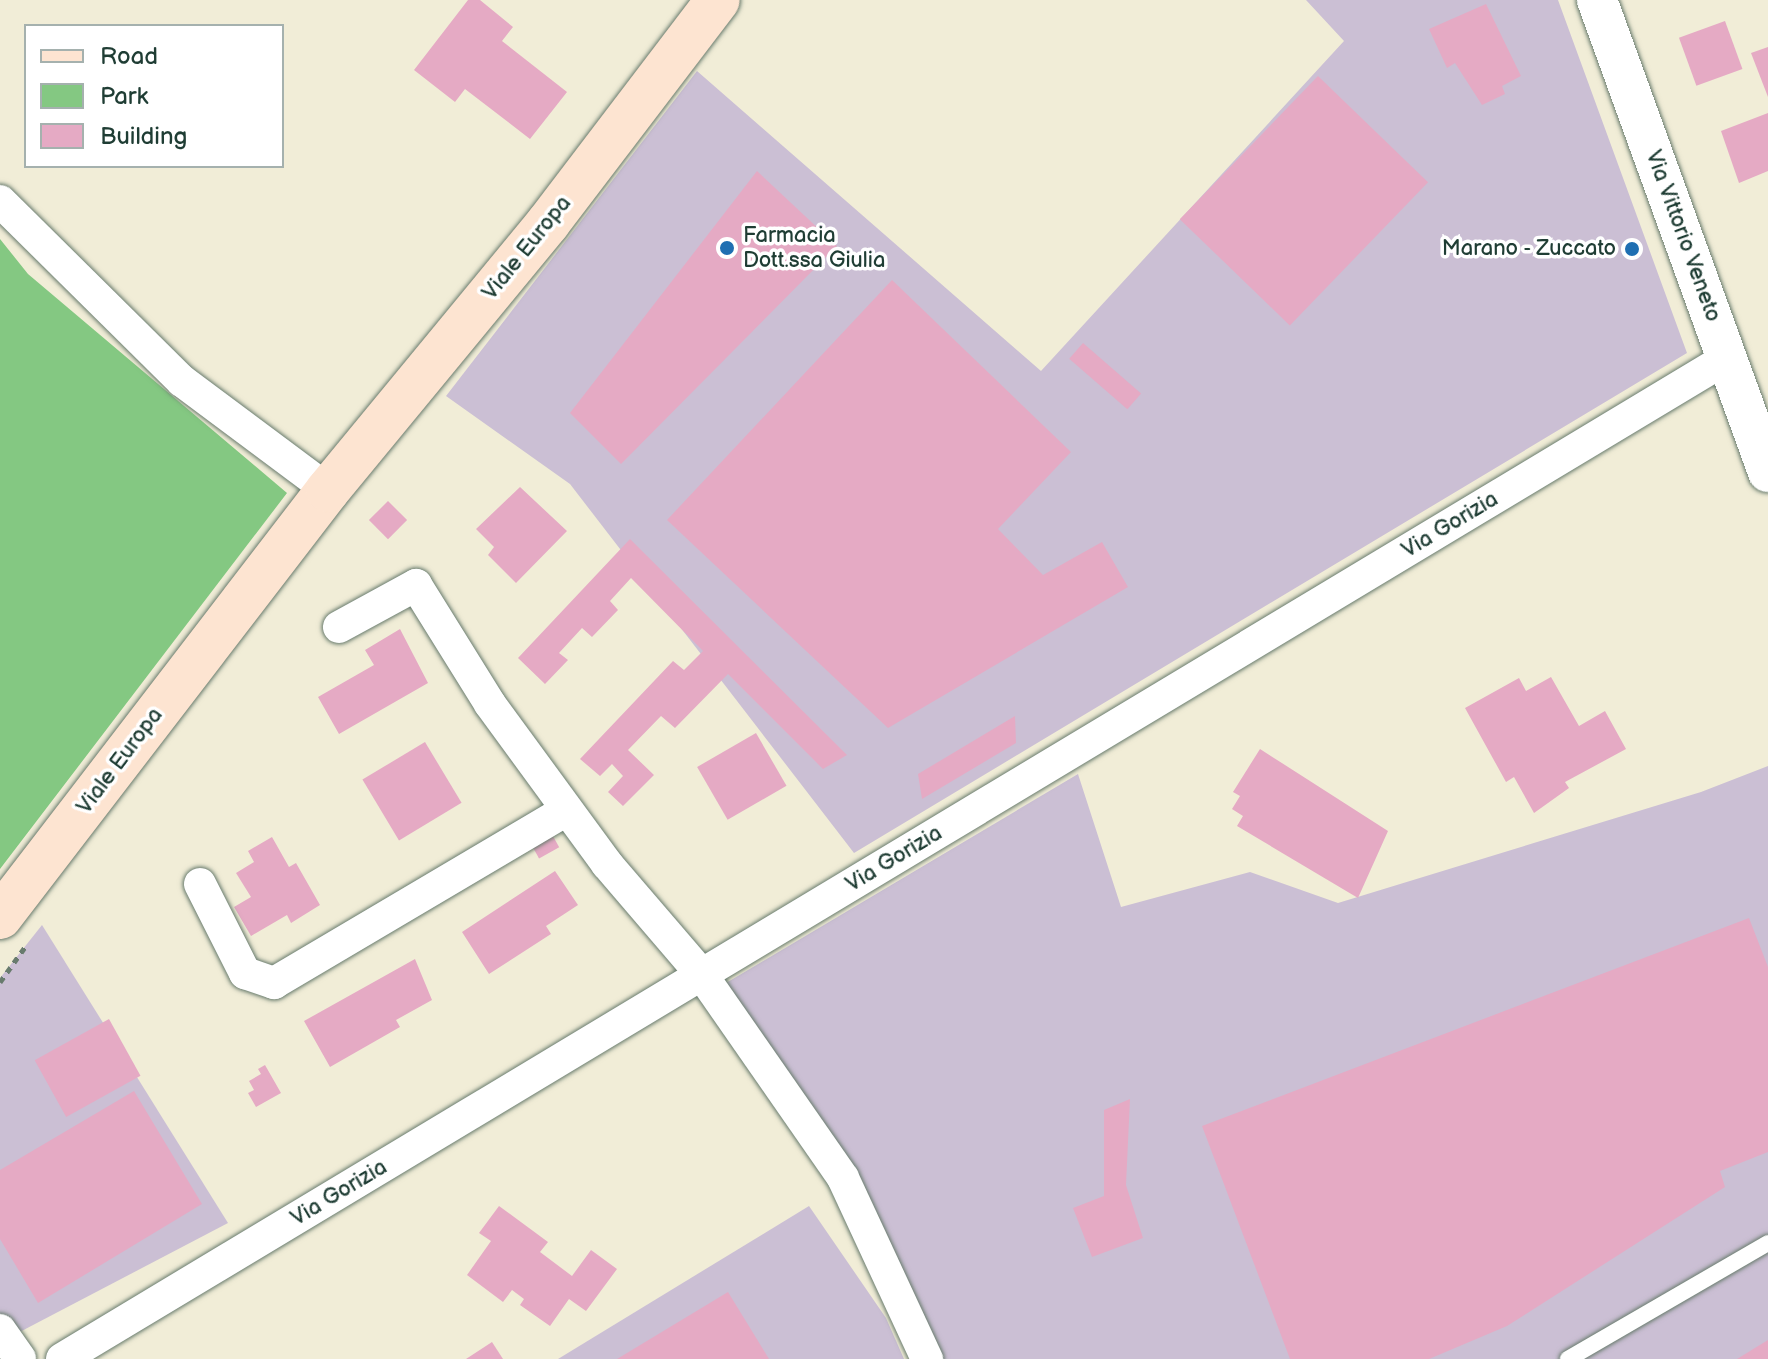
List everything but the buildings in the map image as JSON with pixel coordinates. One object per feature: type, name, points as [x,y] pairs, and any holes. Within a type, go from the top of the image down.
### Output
[{"type":"main road","name":"Viale Europa","points":[[0,917],[328,490],[548,223],[718,0]]},
{"type":"street","name":"Via Vittorio Veneto","points":[[1597,0],[1768,472]]},
{"type":"street","points":[[0,201],[182,381],[328,490]]},
{"type":"street","name":"Via Gorizia","points":[[62,1359],[1727,358]]},
{"type":"street","points":[[339,627],[416,585],[490,704],[567,810],[702,975],[843,1178],[927,1359]]},
{"type":"street","points":[[200,884],[245,973],[274,983],[567,810]]},
{"type":"street","points":[[0,1330],[20,1359]]},
{"type":"lane","points":[[1568,1359],[1768,1243]]},
{"type":"shaded area","points":[[1306,0],[1558,0],[1687,353],[854,853],[570,484],[446,396],[697,71],[1041,371],[1344,41]]},
{"type":"shaded area","points":[[1768,766],[1768,1359],[932,1359],[721,986],[1078,774],[1121,907],[1250,872],[1338,903],[1701,792]]},
{"type":"shaded area","points":[[42,925],[228,1223],[14,1335],[0,1315],[0,978]]},
{"type":"shaded area","points":[[809,1206],[886,1318],[904,1359],[558,1359]]},
{"type":"green space","points":[[0,239],[28,274],[287,493],[0,869]]},
{"type":"place","name":"Farmacia Dott.ssa Giulia","points":[[727,248]]},
{"type":"place","name":"Marano - Zuccato","points":[[1632,249]]}]
